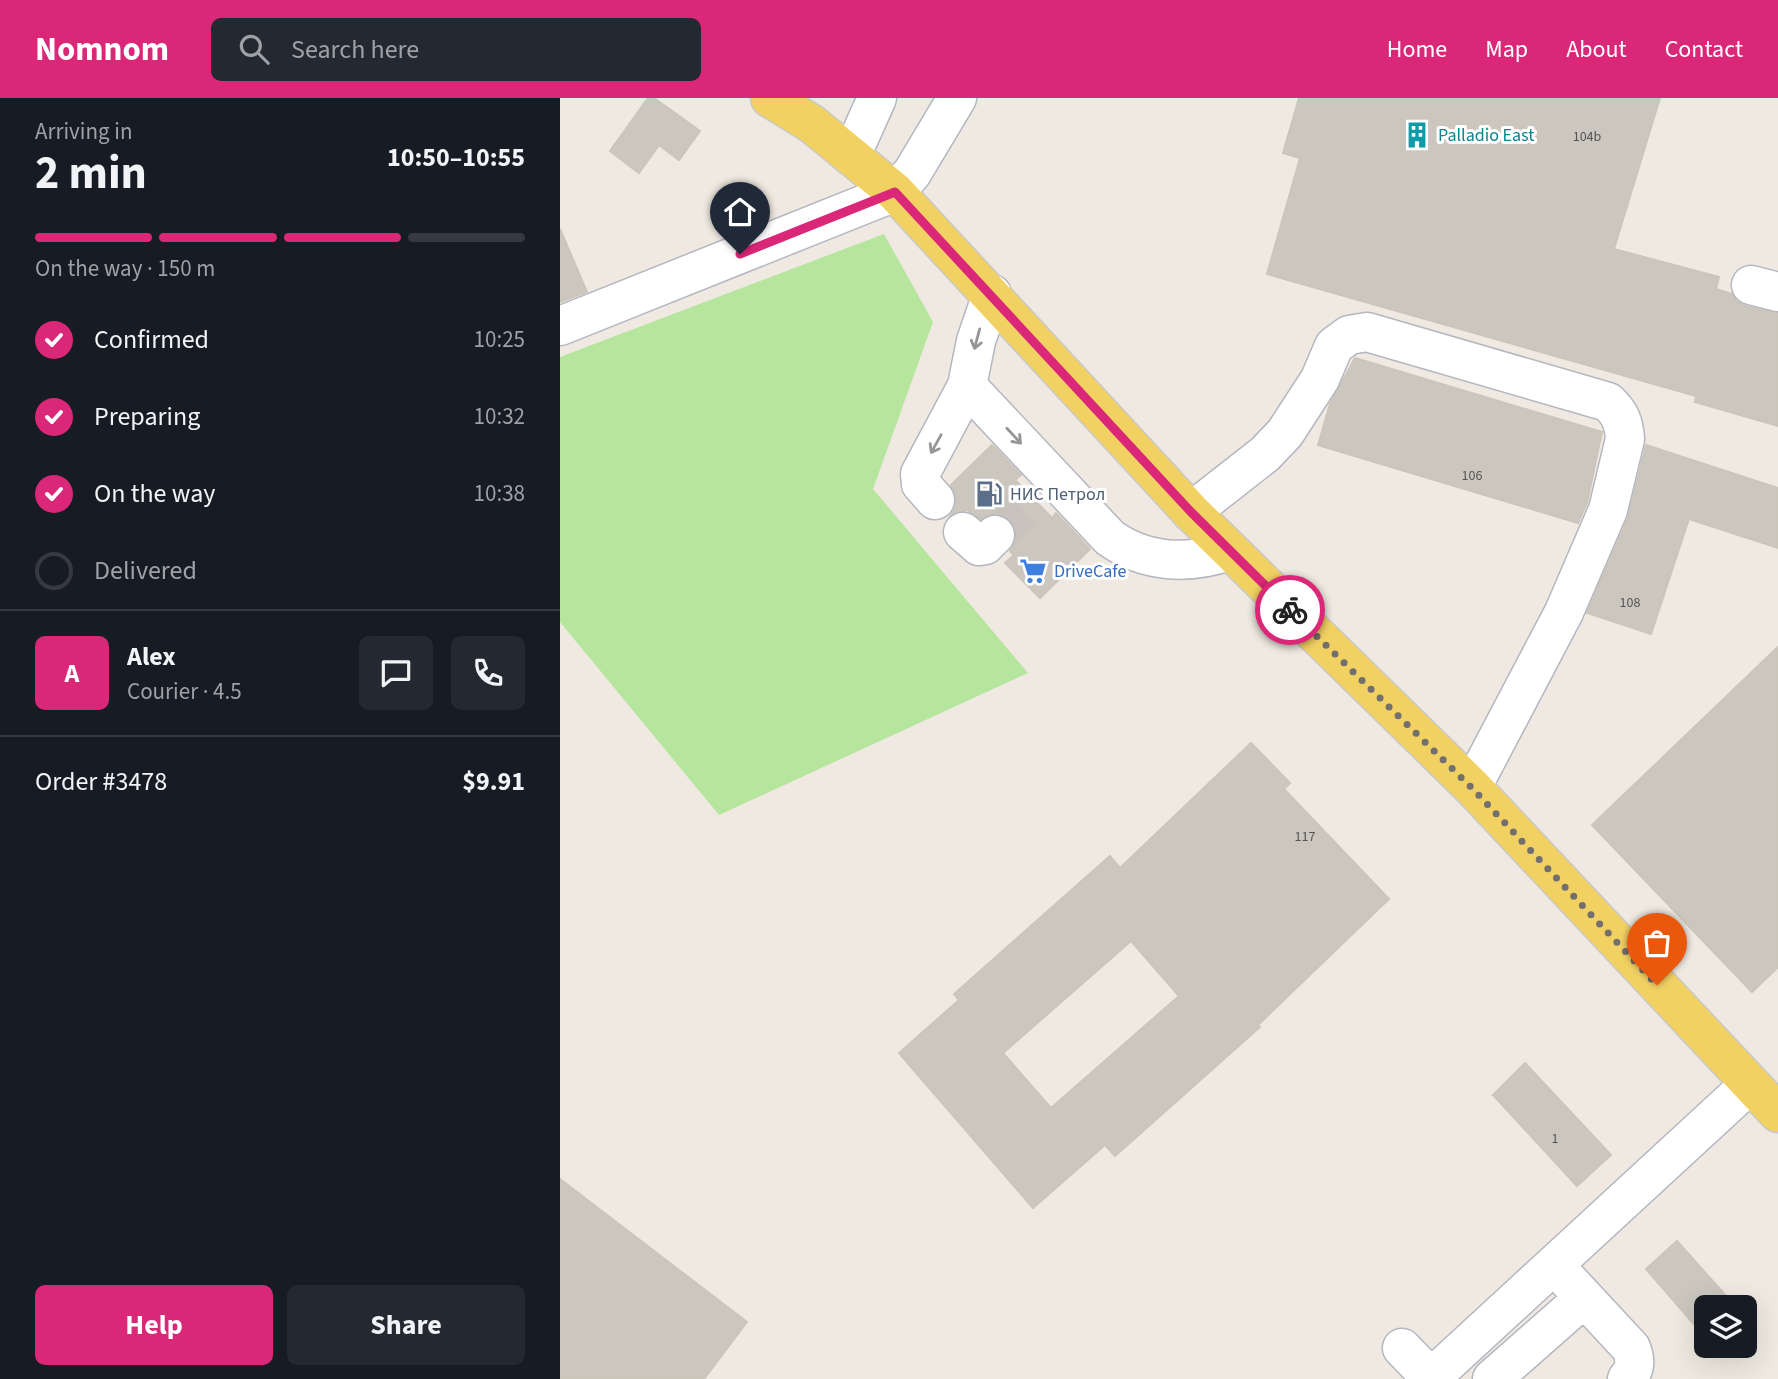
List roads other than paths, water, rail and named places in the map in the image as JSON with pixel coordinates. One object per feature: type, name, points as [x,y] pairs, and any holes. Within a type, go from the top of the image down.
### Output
[{"type":"main road","points":[[770,98],[813,124],[895,192],[1191,512],[1472,788],[1766,1090]]},
{"type":"street","points":[[851,156],[877,98]]},
{"type":"street","points":[[560,326],[895,192],[912,173],[957,98]]},
{"type":"street","points":[[935,500],[921,484],[920,474],[967,386],[976,341],[992,294]]},
{"type":"street","points":[[1191,512],[1265,454],[1302,409],[1334,346],[1349,335],[1367,332],[1608,402],[1615,408],[1624,427],[1625,439],[1608,510],[1564,612],[1472,788]]},
{"type":"street","points":[[967,386],[1045,491],[1128,551],[1188,561],[1229,551]]},
{"type":"street","points":[[1402,1348],[1432,1378],[1554,1265],[1766,1090]]},
{"type":"street","points":[[1554,1265],[1631,1348],[1635,1358],[1634,1369],[1627,1379]]},
{"type":"street","points":[[1493,1379],[1584,1298]]},
{"type":"tunnel","points":[[995,535],[1035,501]]},
{"type":"place","name":"Palladio East","points":[[1417,135]]},
{"type":"place","name":"НИС Петрол","points":[[989,494]]},
{"type":"place","name":"DriveCafe","points":[[1033,571]]}]
